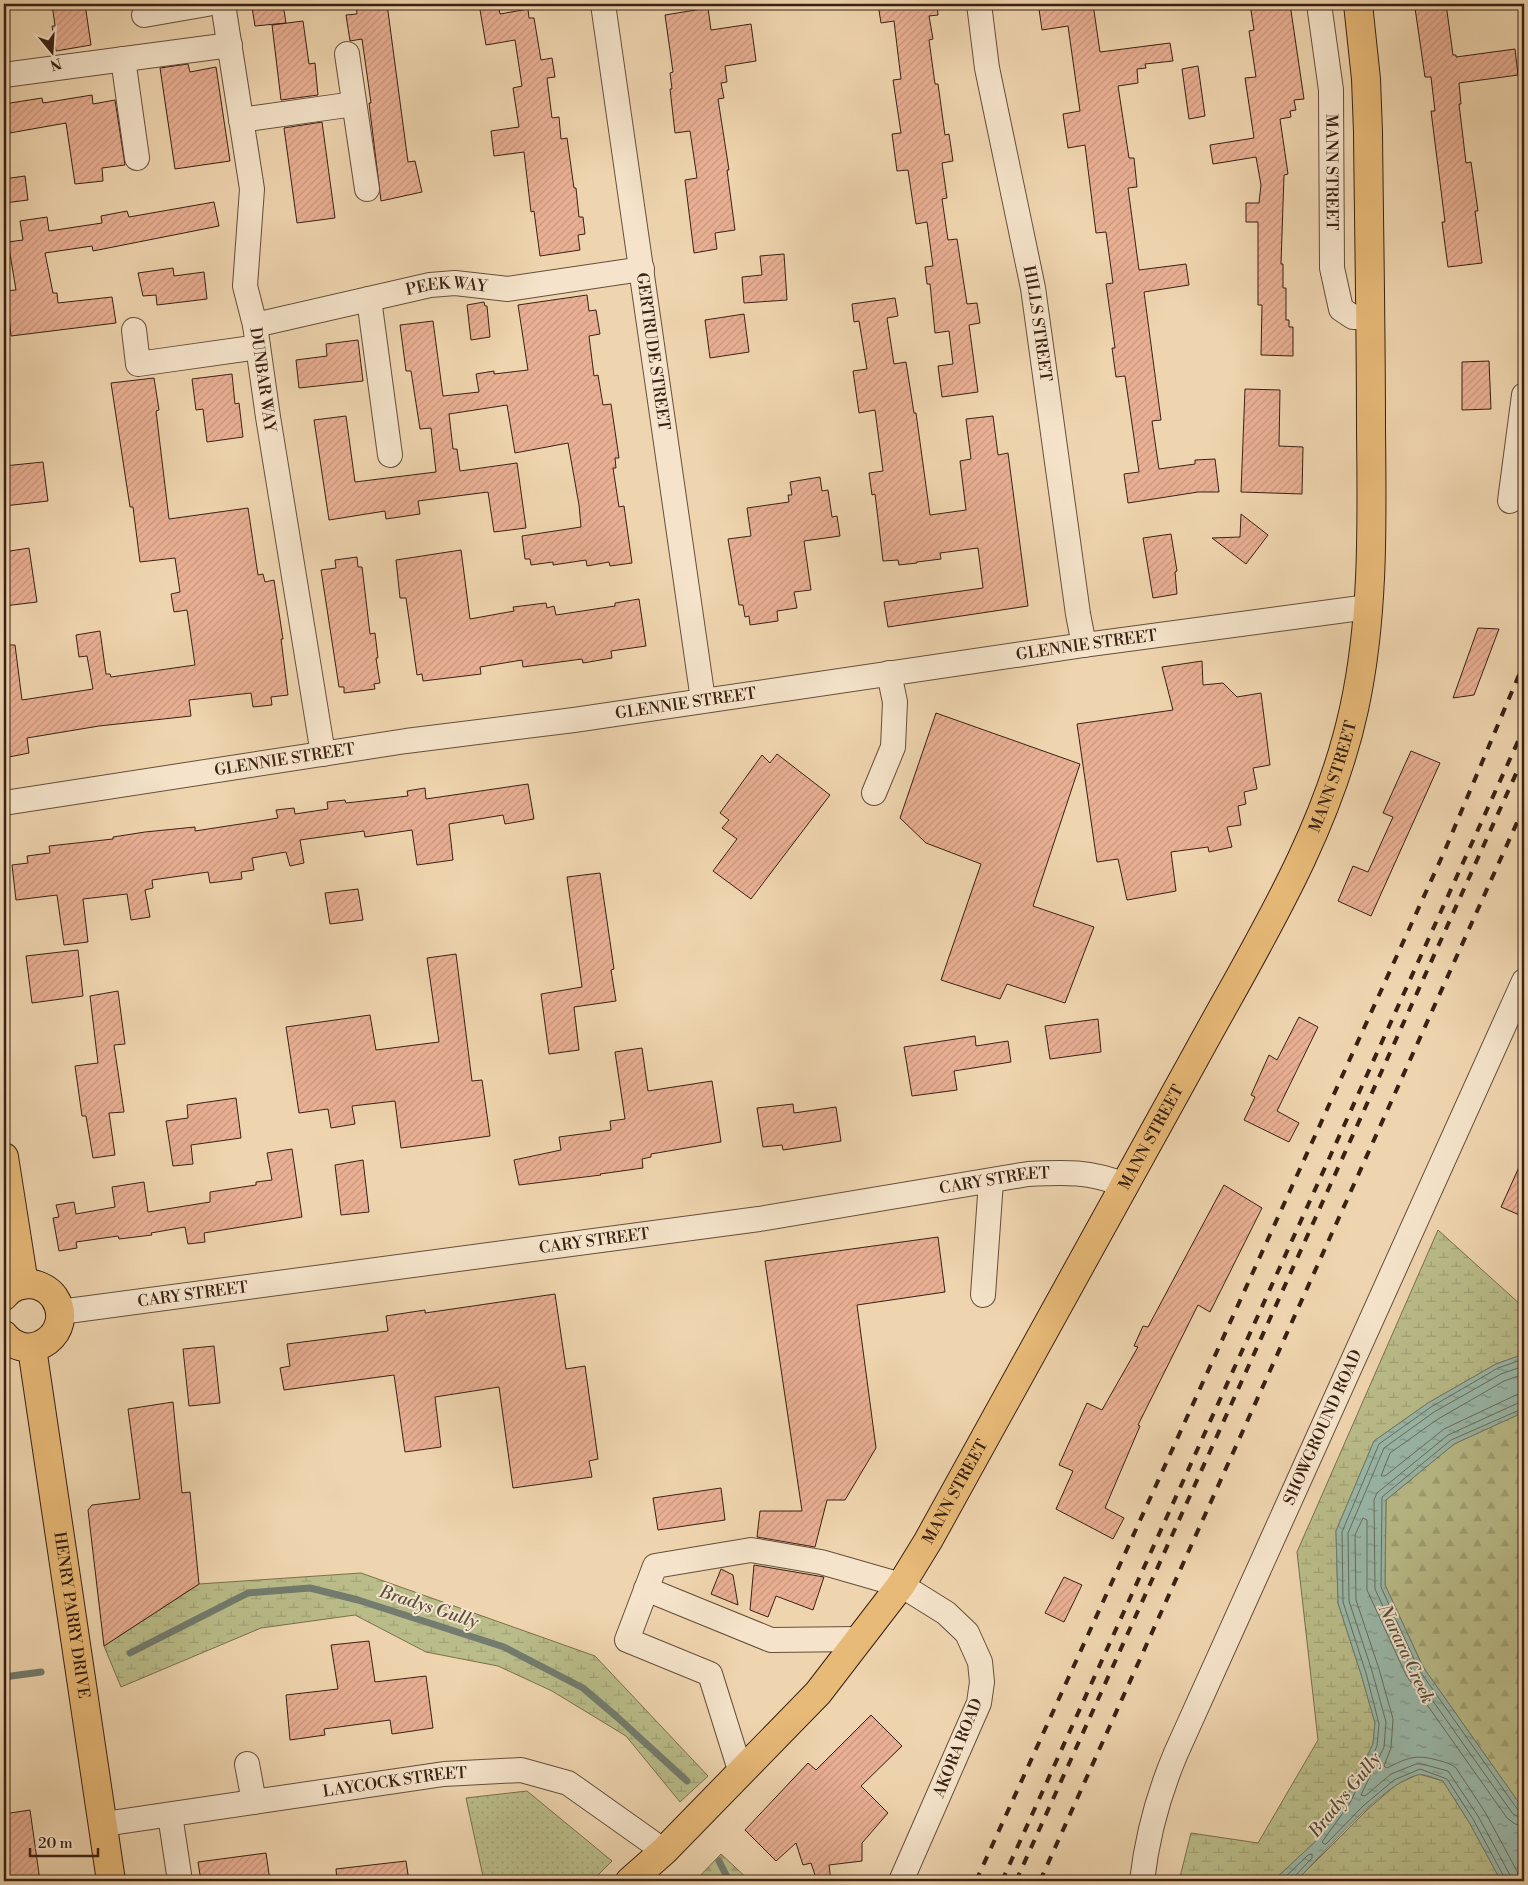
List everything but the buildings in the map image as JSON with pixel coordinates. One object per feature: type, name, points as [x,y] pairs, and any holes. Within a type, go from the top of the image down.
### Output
[{"type":"main road","name":"MANN STREET","points":[[630,1881],[664,1851],[818,1693],[901,1585],[928,1541],[1125,1185],[1279,902],[1318,824],[1339,766],[1354,711],[1365,646],[1368,607],[1372,510],[1368,132],[1366,79],[1358,4]]},
{"type":"main road","points":[[4,1157],[14,1290],[34,1284],[43,1287],[52,1294],[60,1312],[60,1322],[57,1331],[42,1345],[32,1348],[22,1347],[13,1344],[4,1336]]},
{"type":"main road","name":"HENRY PARRY DRIVE","points":[[32,1348],[111,1881]]},
{"type":"main road","name":"MANN STREET","points":[[641,1881],[664,1851]]},
{"type":"street","points":[[144,15],[207,4]]},
{"type":"street","name":"DUNBAR WAY","points":[[223,4],[252,189],[245,286],[256,336],[323,754]]},
{"type":"street","name":"GERTRUDE STREET","points":[[603,4],[703,700]]},
{"type":"street","name":"HILLS STREET","points":[[979,4],[987,68],[1034,288],[1078,614],[1084,645]]},
{"type":"street","name":"MANN STREET","points":[[1319,4],[1331,90],[1333,275],[1341,309],[1353,316],[1371,317]]},
{"type":"street","points":[[4,75],[230,45]]},
{"type":"street","points":[[347,54],[367,189]]},
{"type":"street","points":[[123,59],[137,158]]},
{"type":"street","points":[[241,120],[354,104]]},
{"type":"street","name":"PEEK WAY","points":[[134,330],[138,364],[256,336],[369,299],[430,285],[455,283],[508,289],[642,270]]},
{"type":"street","points":[[369,299],[390,455]]},
{"type":"street","points":[[1510,501],[1524,394]]},
{"type":"street","name":"GLENNIE STREET","points":[[4,803],[406,741],[574,720],[1084,645],[1368,607]]},
{"type":"street","points":[[874,793],[892,747],[895,702],[889,673]]},
{"type":"street","name":"SHOWGROUND ROAD","points":[[1142,1881],[1149,1836],[1174,1759],[1524,981]]},
{"type":"street","name":"CARY STREET","points":[[60,1312],[759,1218],[1028,1174],[1069,1172],[1107,1178],[1125,1185]]},
{"type":"street","points":[[983,1295],[991,1181]]},
{"type":"street","name":"AKORA ROAD","points":[[646,1589],[655,1566],[751,1550],[821,1562],[901,1585],[946,1613],[967,1633],[980,1662],[982,1682],[979,1703],[901,1881]]},
{"type":"street","points":[[741,1773],[710,1674],[627,1640],[646,1589],[771,1640],[859,1639]]},
{"type":"street","points":[[247,1764],[254,1802]]},
{"type":"street","name":"LAYCOCK STREET","points":[[104,1824],[444,1774],[521,1770],[568,1783],[664,1851]]},
{"type":"street","points":[[170,1815],[180,1881]]},
{"type":"green space","points":[[1438,1230],[1521,1305],[1524,1304],[1524,1354],[1496,1364],[1428,1403],[1374,1441],[1336,1531],[1338,1603],[1375,1723],[1373,1744],[1345,1801],[1317,1840],[1273,1881],[1179,1881],[1191,1833],[1258,1843],[1318,1740],[1297,1552]]},
{"type":"green space","points":[[1524,1412],[1524,1810],[1423,1667],[1385,1585],[1386,1500],[1454,1444]]},
{"type":"green space","points":[[361,1573],[595,1656],[708,1776],[680,1802],[626,1736],[552,1691],[498,1666],[426,1652],[355,1615],[261,1628],[121,1687],[104,1646],[199,1584]]},
{"type":"green space","points":[[1419,1774],[1443,1781],[1469,1822],[1501,1881],[1370,1881],[1361,1879],[1357,1881],[1296,1881],[1367,1810],[1397,1784]]},
{"type":"green space","points":[[527,1791],[612,1861],[592,1881],[484,1881],[466,1798]]},
{"type":"green space","points":[[721,1854],[750,1881],[695,1881]]},
{"type":"water","name":"Narara Creek","points":[[1524,1354],[1524,1412],[1454,1444],[1386,1500],[1385,1585],[1423,1667],[1524,1810],[1524,1881],[1501,1881],[1469,1822],[1443,1781],[1426,1775],[1417,1775],[1403,1781],[1370,1806],[1296,1881],[1273,1881],[1317,1840],[1345,1801],[1373,1744],[1375,1723],[1338,1603],[1336,1531],[1374,1441],[1428,1403],[1496,1364]]},
{"type":"waterway","name":"Bradys Gully","points":[[130,1653],[248,1593],[310,1588],[358,1600],[504,1647],[583,1688],[687,1781]]},
{"type":"waterway","name":"Bradys Gully","points":[[4,1677],[41,1672]]},
{"type":"waterway","name":"Bradys Gully","points":[[719,1861],[729,1881]]},
{"type":"railway","points":[[976,1881],[1445,850],[1524,663]]},
{"type":"railway","points":[[1002,1881],[1524,728]]},
{"type":"railway","points":[[1016,1881],[1524,756]]},
{"type":"railway","points":[[1040,1881],[1524,807]]}]
